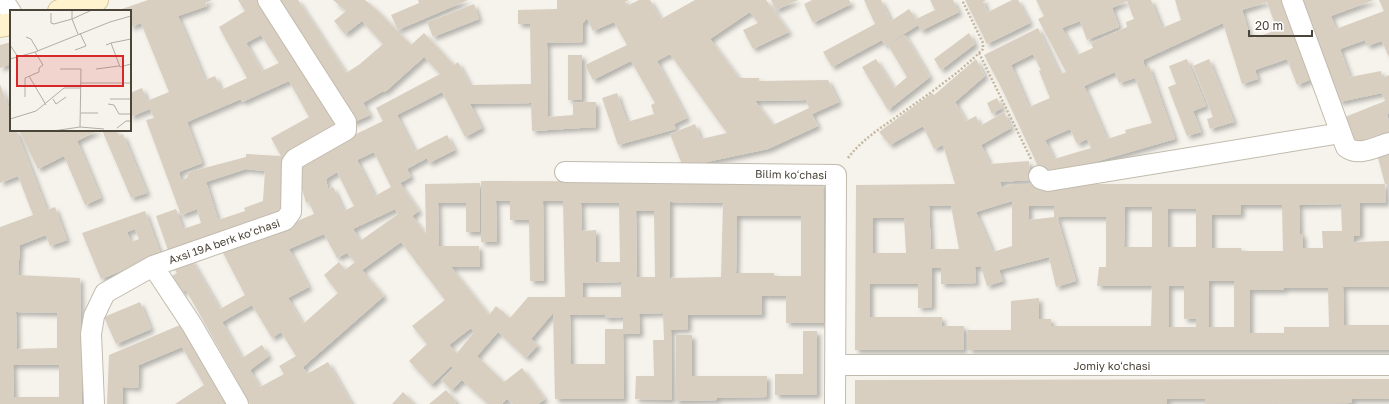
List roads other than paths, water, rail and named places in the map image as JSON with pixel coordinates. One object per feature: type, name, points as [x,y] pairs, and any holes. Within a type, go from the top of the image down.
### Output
[{"type":"street","points":[[3,0],[10,10]]},
{"type":"street","points":[[62,10],[97,0]]},
{"type":"street","name":"Аxsi 19А berk koʼchasi","points":[[94,404],[91,334],[94,316],[105,293],[153,266],[285,220],[291,212],[292,163],[295,159],[346,130],[346,122],[268,0]]},
{"type":"street","points":[[1292,0],[1346,147],[1352,151],[1359,152],[1389,143]]},
{"type":"street","points":[[0,26],[10,24]]},
{"type":"street","points":[[1039,176],[1041,179],[1048,181],[1341,133]]},
{"type":"street","name":"Bilim koʻchasi","points":[[565,172],[836,175],[835,404]]},
{"type":"street","points":[[153,266],[192,325],[238,404]]},
{"type":"street","name":"Jomiy koʻchasi","points":[[835,365],[1389,366]]}]
